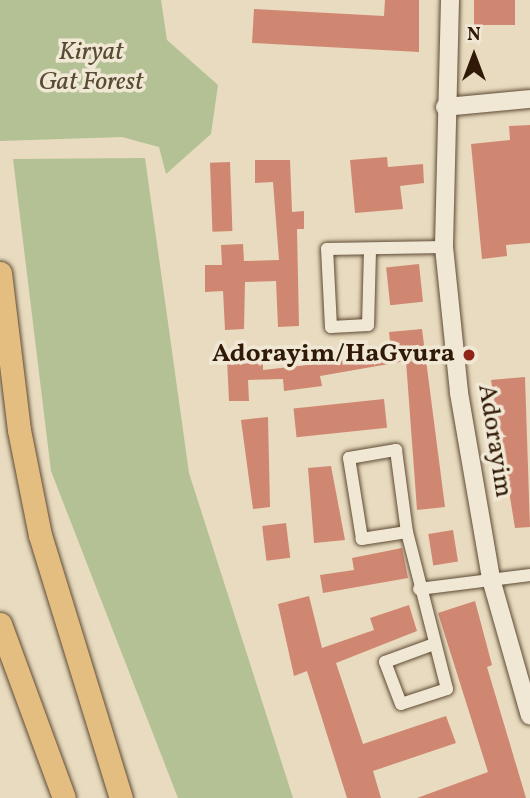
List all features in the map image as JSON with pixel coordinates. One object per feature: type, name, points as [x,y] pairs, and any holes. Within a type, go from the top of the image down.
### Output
[{"type":"highway","points":[[0,273],[19,430],[40,535],[121,798]]},
{"type":"highway","points":[[0,624],[64,798]]},
{"type":"street","name":"Adorayim","points":[[450,0],[445,107],[444,247],[459,393],[491,579],[530,716]]},
{"type":"street","points":[[445,107],[530,99]]},
{"type":"street","points":[[370,250],[368,325],[331,327],[327,250],[444,247]]},
{"type":"street","points":[[407,532],[362,539],[349,458],[396,450],[407,532],[419,589],[447,689],[401,704],[385,662],[434,644]]},
{"type":"street","points":[[419,589],[530,575]]},
{"type":"green space","name":"Kiryat Gat Forest","points":[[0,0],[161,0],[167,40],[218,85],[211,134],[166,174],[159,147],[122,137],[0,141]]},
{"type":"green space","points":[[145,158],[189,473],[293,798],[178,798],[51,471],[13,159]]},
{"type":"building","points":[[385,0],[419,0],[419,52],[252,43],[254,9],[384,16]]},
{"type":"building","points":[[474,0],[515,0],[515,25],[474,25]]},
{"type":"building","points":[[530,125],[530,243],[506,245],[507,256],[482,259],[471,144],[510,140],[509,126]]},
{"type":"building","points":[[387,157],[388,167],[423,164],[424,183],[400,186],[403,209],[355,213],[350,160]]},
{"type":"building","points":[[255,160],[290,160],[292,212],[304,211],[304,229],[297,229],[299,326],[278,327],[276,281],[245,282],[244,329],[225,330],[223,291],[205,292],[205,265],[222,265],[221,245],[243,244],[244,261],[279,260],[273,182],[255,183]]},
{"type":"building","points":[[230,162],[232,231],[212,232],[210,163]]},
{"type":"building","points":[[419,264],[423,302],[390,305],[386,267]]},
{"type":"building","points":[[422,329],[445,507],[417,510],[406,361],[320,376],[322,386],[284,391],[283,379],[248,380],[249,401],[229,401],[227,359],[263,357],[263,370],[334,362],[391,351],[389,332]]},
{"type":"building","points":[[525,377],[530,527],[515,528],[491,380]]},
{"type":"building","points":[[384,399],[387,428],[297,437],[293,409]]},
{"type":"building","points":[[268,417],[270,507],[253,509],[241,420]]},
{"type":"building","points":[[331,466],[345,540],[314,543],[308,468]]},
{"type":"building","points":[[286,523],[290,558],[266,561],[262,526]]},
{"type":"building","points":[[453,530],[458,562],[433,566],[428,534]]},
{"type":"building","points":[[402,548],[408,578],[323,593],[320,575],[354,570],[352,558]]},
{"type":"building","points":[[309,596],[322,648],[374,630],[370,618],[409,605],[417,631],[336,663],[363,744],[446,716],[456,743],[373,771],[381,798],[347,798],[307,671],[294,676],[278,604]]},
{"type":"building","points":[[475,601],[492,665],[487,667],[526,798],[417,798],[488,772],[438,613]]},
{"type":"place","name":"Adorayim/HaGvura","points":[[469,355]]}]
